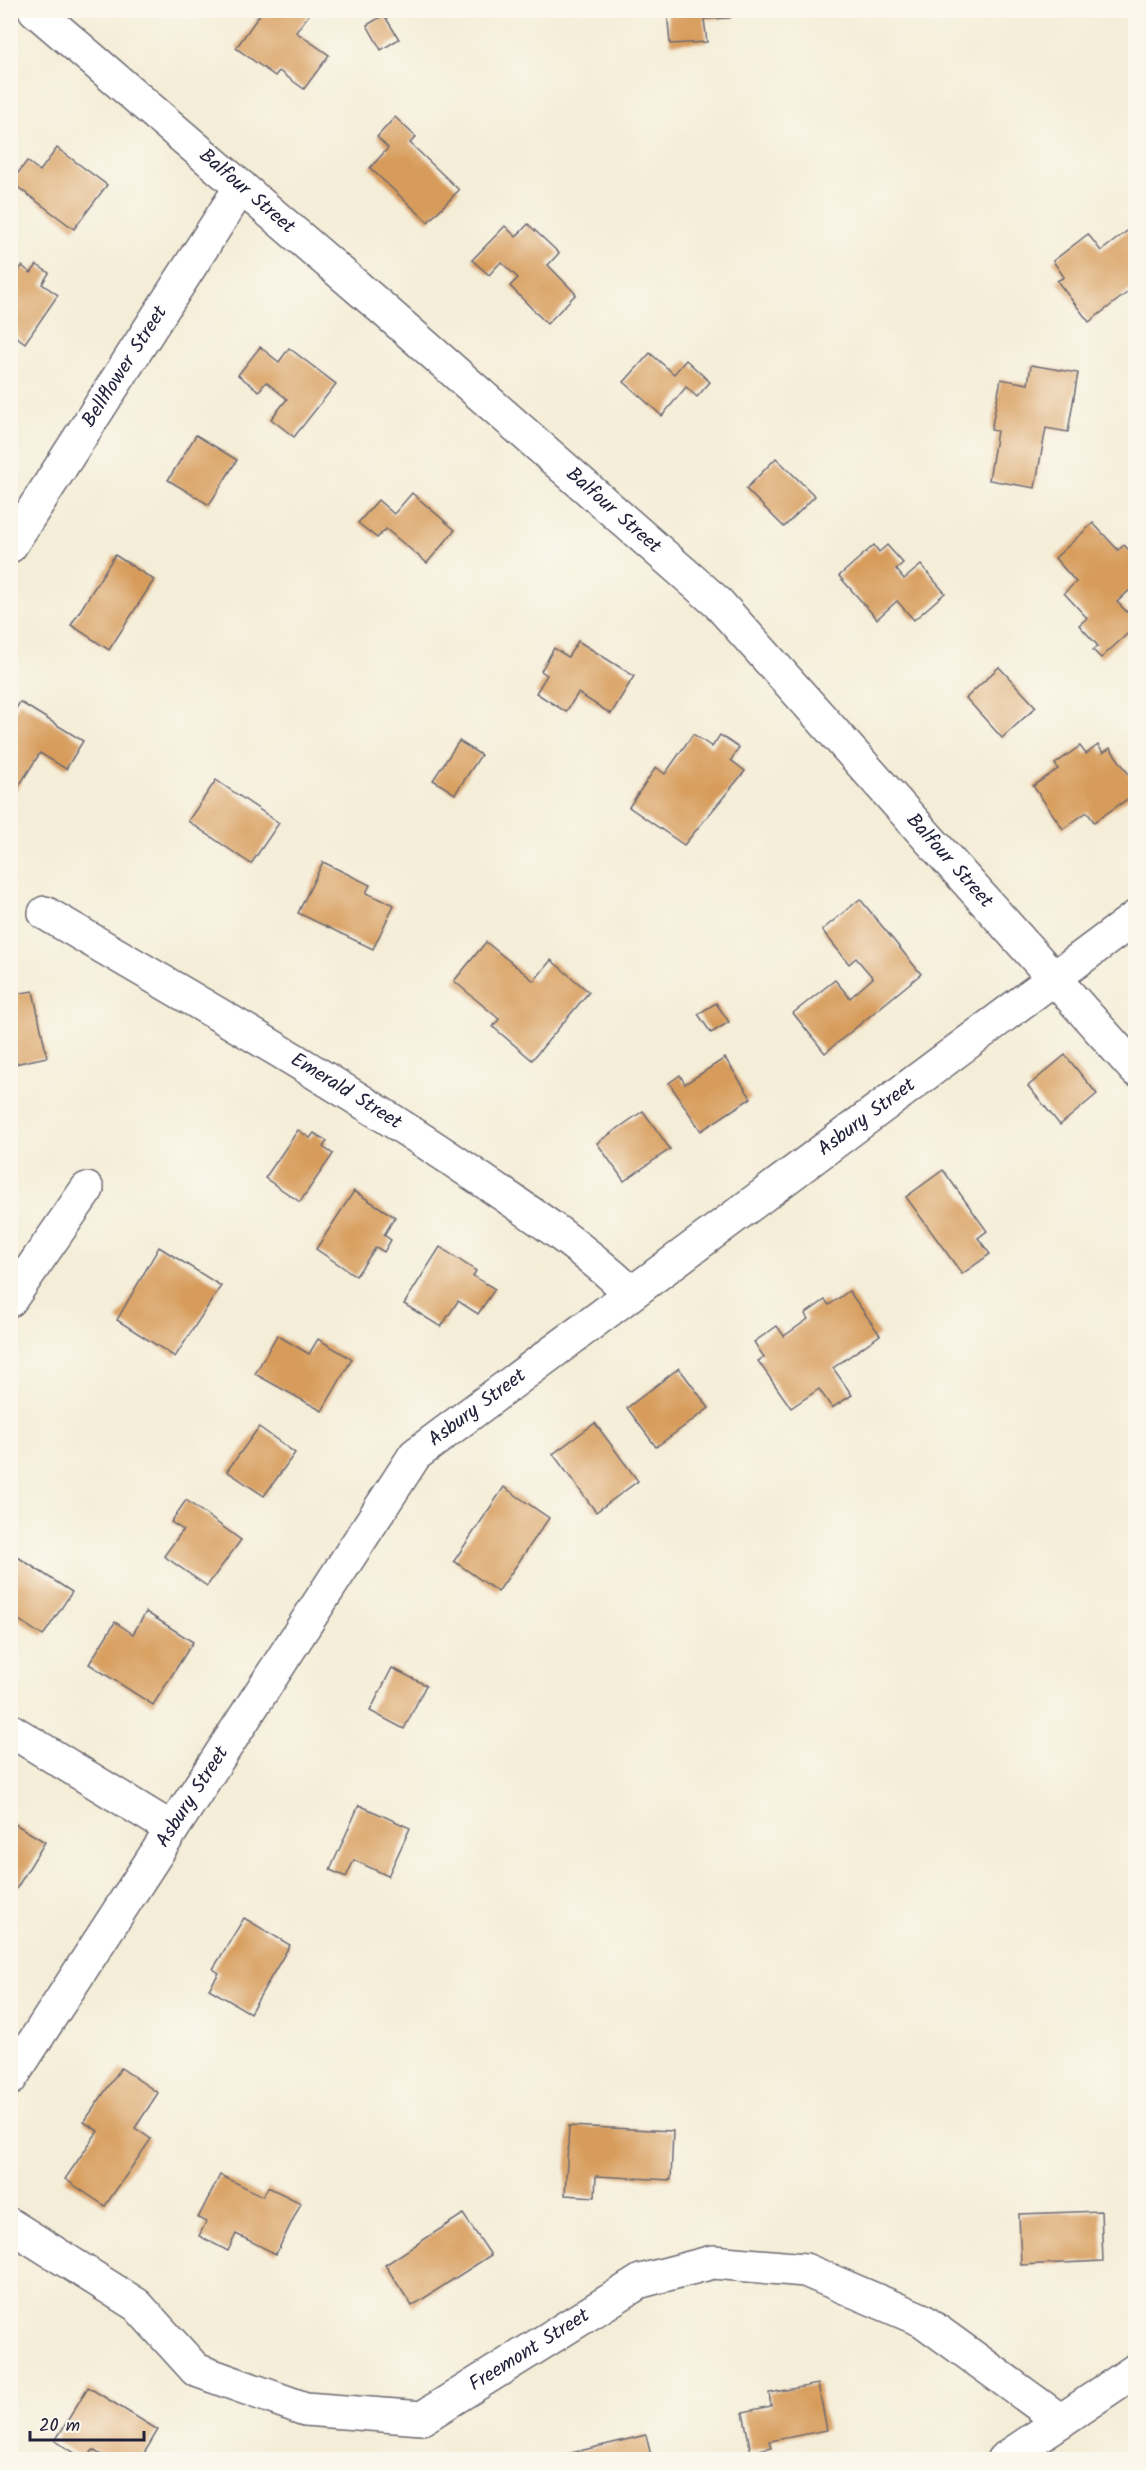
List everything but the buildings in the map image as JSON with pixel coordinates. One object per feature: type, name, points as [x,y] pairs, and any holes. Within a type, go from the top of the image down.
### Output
[{"type":"street","name":"Balfour Street","points":[[34,10],[603,499],[718,603],[1136,1070]]},
{"type":"street","name":"Bellflower Street","points":[[10,546],[241,187]]},
{"type":"street","name":"Emerald Street","points":[[45,913],[384,1114],[542,1220],[604,1268],[630,1292]]},
{"type":"street","name":"Asbury Street","points":[[10,2079],[415,1455],[630,1292],[1136,917]]},
{"type":"street","points":[[10,1300],[87,1189]]},
{"type":"street","points":[[10,1730],[172,1829]]},
{"type":"street","name":"Freemont Street","points":[[10,2225],[136,2305],[196,2370],[305,2409],[422,2418],[641,2281],[713,2262],[805,2270],[922,2320],[1061,2421]]},
{"type":"street","points":[[1003,2460],[1136,2370]]}]
